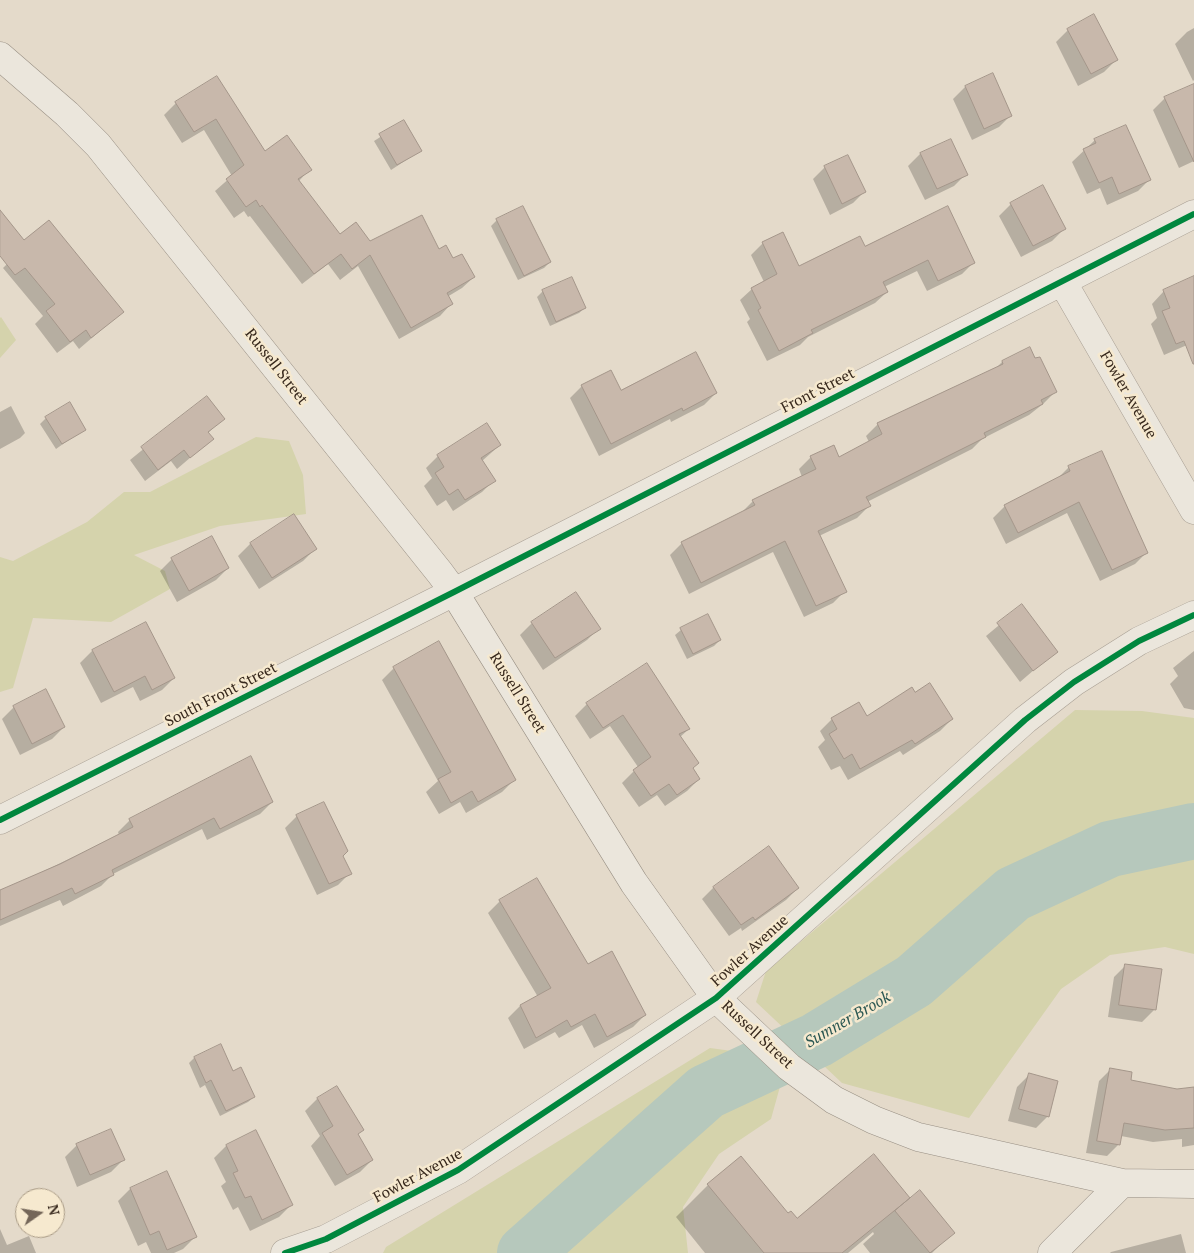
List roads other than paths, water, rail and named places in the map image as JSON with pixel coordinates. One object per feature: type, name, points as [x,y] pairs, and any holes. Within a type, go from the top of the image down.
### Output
[{"type":"street","name":"Russell Street","points":[[0,56],[67,114],[98,145],[145,201],[454,592],[634,883],[716,998],[789,1067],[834,1100],[874,1120],[918,1137],[1122,1184],[1194,1184]]},
{"type":"street","name":"Front Street","points":[[454,592],[1194,214]]},
{"type":"street","name":"Fowler Avenue","points":[[1062,280],[1194,510]]},
{"type":"street","name":"South Front Street","points":[[0,820],[454,592]]},
{"type":"street","name":"Fowler Avenue","points":[[284,1253],[325,1246],[458,1170],[716,998],[1032,715],[1074,682],[1139,641],[1194,615]]},
{"type":"street","points":[[1052,1253],[1122,1184]]},
{"type":"waterway","name":"Sumner Brook","points":[[525,1253],[706,1092],[817,1040],[914,981],[1013,894],[1110,849],[1194,831]]}]
